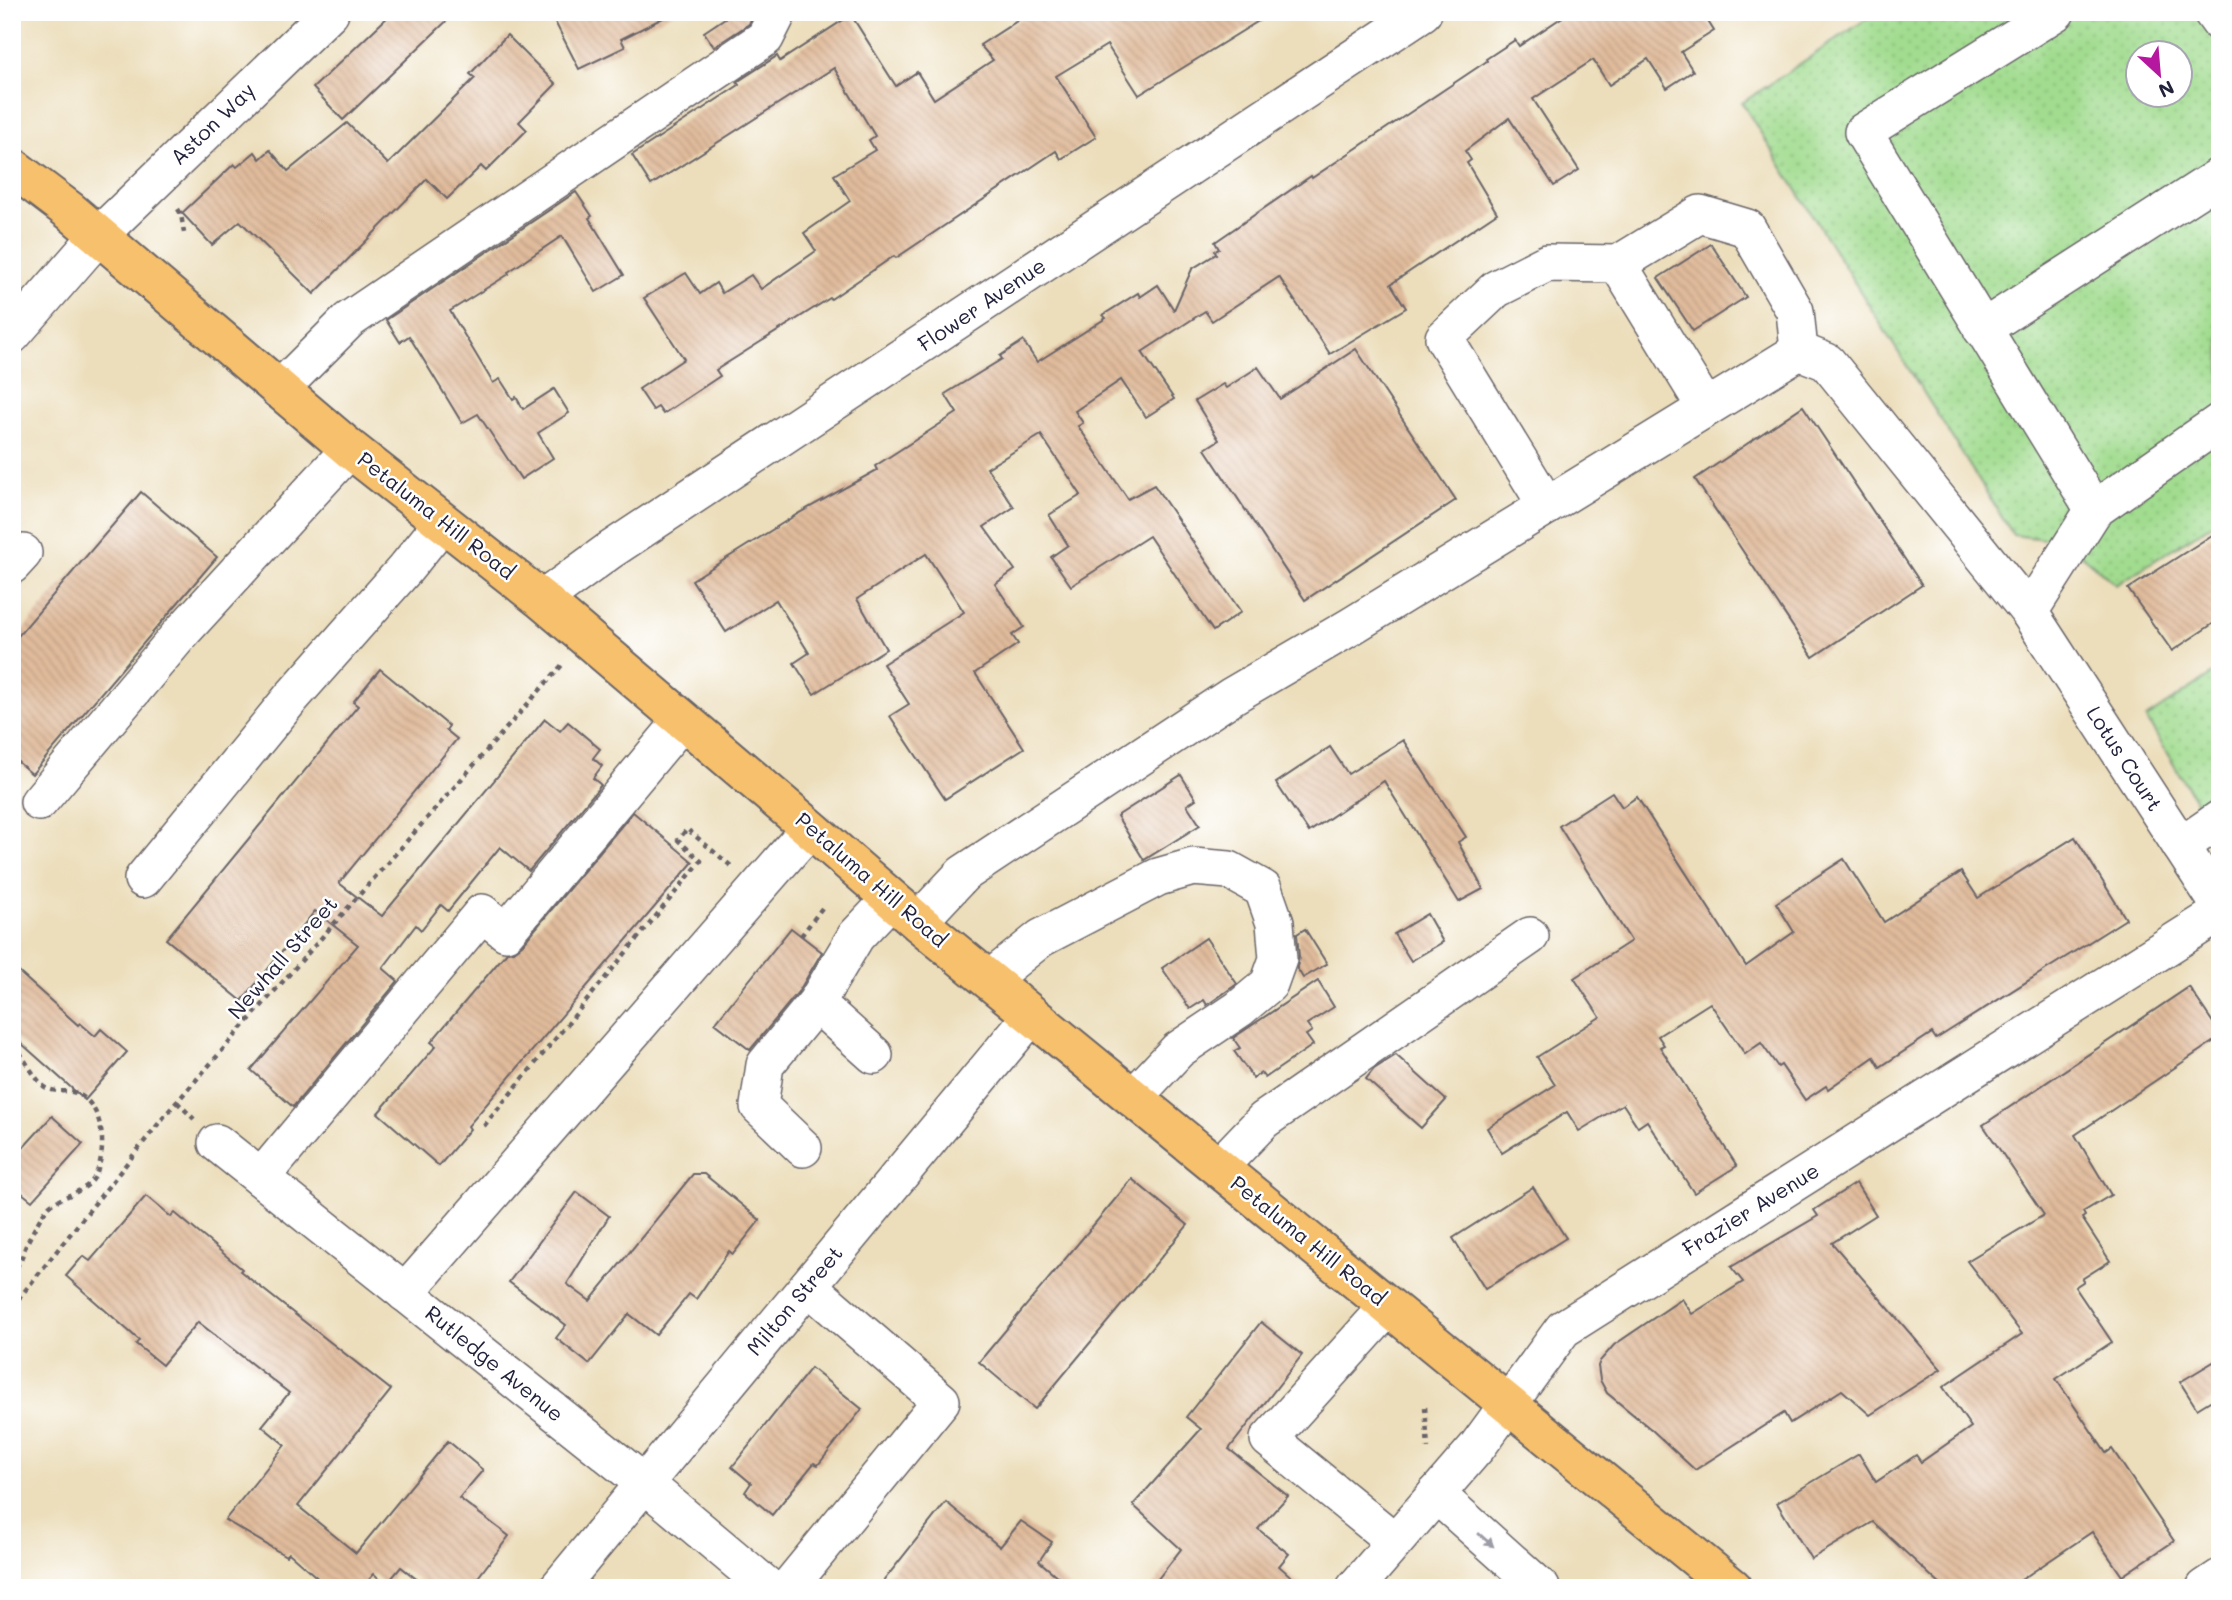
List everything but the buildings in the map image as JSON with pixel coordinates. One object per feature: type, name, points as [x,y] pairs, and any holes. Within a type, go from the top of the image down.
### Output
[{"type":"main road","name":"Petaluma Hill Road","points":[[12,167],[70,211],[350,449],[542,600],[904,910],[1733,1588]]},
{"type":"street","name":"Aston Way","points":[[12,335],[98,236],[330,12]]},
{"type":"street","points":[[279,390],[349,320],[765,38],[778,12]]},
{"type":"street","name":"Flower Avenue","points":[[542,600],[609,551],[1423,12]]},
{"type":"street","points":[[2056,12],[1863,132],[2094,510]]},
{"type":"street","points":[[2212,12],[2220,23]]},
{"type":"street","points":[[1982,329],[2220,176]]},
{"type":"street","points":[[803,1148],[759,1105],[765,1065],[816,1003],[856,936],[962,874],[1232,696],[1350,627],[1547,506],[1706,408],[1799,351],[1795,311],[1747,228],[1700,214],[1618,264],[1547,263],[1496,289],[1444,338],[1547,506]]},
{"type":"street","points":[[1618,264],[1706,408]]},
{"type":"street","name":"Lotus Court","points":[[1799,351],[1826,362],[2029,611],[2220,906]]},
{"type":"street","points":[[2029,611],[2094,510],[2220,422]]},
{"type":"street","points":[[39,802],[181,633],[350,449]]},
{"type":"street","points":[[143,879],[290,698],[406,568],[443,522]]},
{"type":"street","points":[[261,1178],[482,913],[506,932],[683,720]]},
{"type":"street","points":[[2181,846],[2220,819]]},
{"type":"street","points":[[405,1293],[810,828]]},
{"type":"street","points":[[989,980],[1041,938],[1158,877],[1193,867],[1229,870],[1263,889],[1275,923],[1278,959],[1269,984],[1239,1009],[1178,1050],[1133,1098]]},
{"type":"street","name":"Frazier Avenue","points":[[1361,1586],[1394,1541],[1477,1447],[1563,1329],[2220,913]]},
{"type":"street","points":[[1219,1167],[1264,1120],[1530,936]]},
{"type":"street","points":[[816,1003],[874,1055]]},
{"type":"street","name":"Milton Street","points":[[558,1588],[1032,1015]]},
{"type":"street","name":"Rutledge Avenue","points":[[218,1143],[644,1483],[769,1588]]},
{"type":"street","points":[[788,1588],[941,1401],[808,1286]]},
{"type":"street","points":[[1388,1307],[1269,1439],[1394,1541]]},
{"type":"street","points":[[1436,1494],[1541,1588]]},
{"type":"street","points":[[2205,1588],[2220,1578]]},
{"type":"path","points":[[176,207],[181,214],[184,233]]},
{"type":"path","name":"Newhall Street","points":[[12,1307],[172,1108],[586,638]]},
{"type":"path","points":[[484,1126],[701,861],[678,840],[687,829],[731,866],[739,857]]},
{"type":"path","points":[[801,936],[821,908]]},
{"type":"path","points":[[12,1048],[17,1048],[43,1086],[55,1092],[74,1092],[93,1105],[101,1123],[100,1157],[93,1180],[70,1197],[49,1206],[27,1244],[20,1265],[12,1271]]},
{"type":"path","points":[[1425,1407],[1428,1449]]},
{"type":"green space","points":[[1877,12],[2220,12],[2220,519],[2116,585],[2067,542],[2013,535],[1742,103]]},
{"type":"green space","points":[[2220,669],[2220,842],[2146,718]]}]
